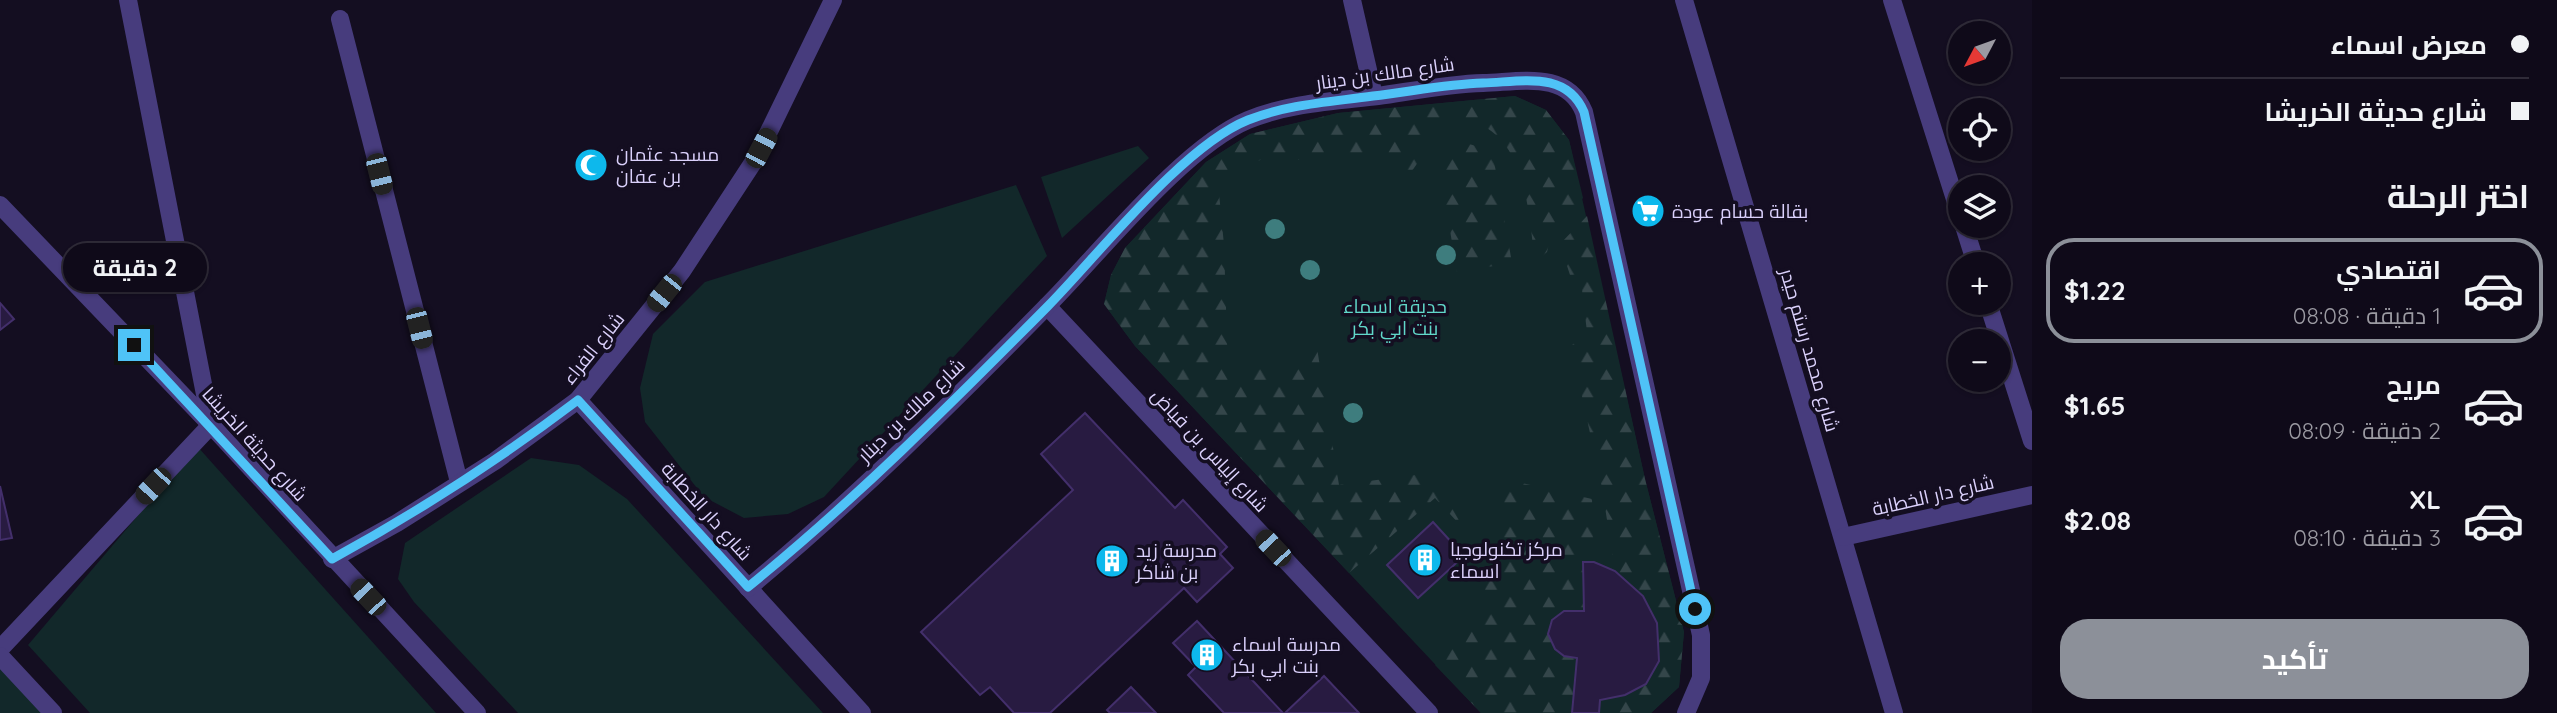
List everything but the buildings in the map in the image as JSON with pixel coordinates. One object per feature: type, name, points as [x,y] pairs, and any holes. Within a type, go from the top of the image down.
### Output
[{"type":"street","points":[[0,649],[211,425],[128,0]]},
{"type":"street","name":"شارع الفراء","points":[[332,559],[397,523],[527,439],[578,400],[682,271],[756,158],[833,0]]},
{"type":"street","points":[[1352,0],[1374,96]]},
{"type":"street","name":"شارع محمد رستم حيدر","points":[[1684,0],[1894,713]]},
{"type":"street","points":[[1892,0],[1948,177]]},
{"type":"street","points":[[340,19],[459,482]]},
{"type":"street","name":"شارع مالك بن دينار","points":[[748,587],[814,533],[1047,306],[1176,172],[1211,141],[1247,120],[1289,107],[1470,83],[1544,81],[1566,86],[1578,96],[1584,112],[1701,635],[1701,678],[1686,713]]},
{"type":"street","name":"شارع حديثة الخريشا","points":[[0,205],[211,425],[477,713]]},
{"type":"street","name":"شارع إلياس بن فياض","points":[[1047,306],[1429,713]]},
{"type":"street","points":[[1992,315],[2032,441]]},
{"type":"street","name":"شارع دار الخطابة","points":[[578,400],[862,713]]},
{"type":"street","name":"شارع دار الخطابة","points":[[1843,537],[2032,495]]},
{"type":"street","points":[[0,656],[53,713]]},
{"type":"green space","name":"حديقة اسماء بنت ابي بكر","points":[[1515,96],[1546,110],[1569,140],[1645,479],[1684,632],[1679,687],[1651,713],[1481,713],[1135,346],[1104,304],[1111,275],[1125,248],[1206,162],[1250,134],[1338,113]]},
{"type":"green space","points":[[1515,96],[1546,110],[1569,140],[1583,198],[1551,235],[1547,252],[1535,262],[1528,205],[1509,150],[1498,136],[1483,126],[1464,120],[1443,128],[1414,168],[1399,182],[1397,153],[1336,155],[1301,160],[1262,159],[1218,183],[1224,245],[1228,370],[1299,368],[1299,348],[1317,348],[1339,485],[1437,472],[1463,528],[1435,498],[1349,573],[1135,346],[1104,304],[1111,275],[1125,248],[1206,162],[1250,134],[1338,113]]},
{"type":"green space","points":[[1455,140],[1476,146],[1494,161],[1512,263],[1457,272],[1438,159]]},
{"type":"green space","points":[[1138,146],[1149,158],[1062,238],[1041,177]]},
{"type":"green space","points":[[1016,185],[1047,256],[824,497],[788,514],[744,518],[704,497],[645,422],[640,388],[653,334],[705,282]]},
{"type":"green space","points":[[1587,216],[1645,479],[1684,632],[1679,687],[1651,713],[1599,713],[1600,700],[1625,695],[1646,684],[1659,661],[1657,623],[1643,596],[1615,571],[1602,488],[1571,346],[1587,332],[1582,290],[1570,275],[1560,244]]},
{"type":"green space","points":[[197,446],[436,713],[90,713],[28,645]]},
{"type":"green space","points":[[531,458],[579,465],[627,499],[823,713],[518,713],[414,602],[398,579],[405,543]]},
{"type":"green space","points":[[1509,480],[1592,499],[1594,562],[1583,562],[1584,611],[1561,615],[1553,622],[1548,634],[1559,651],[1566,656],[1577,658],[1572,713],[1481,713],[1435,665],[1477,625]]},
{"type":"green space","points":[[0,656],[51,713],[0,713]]},
{"type":"place","name":"مسجد عثمان بن عفان","points":[[591,165]]},
{"type":"place","name":"بقالة حسام عودة","points":[[1648,211]]},
{"type":"place","name":"مركز تكنولوجيا اسماء","points":[[1425,560]]},
{"type":"place","name":"مدرسة زيد بن شاكر","points":[[1112,561]]},
{"type":"place","name":"مدرسة اسماء بنت ابي بكر","points":[[1207,655]]},
{"type":"route","points":[[134,345],[211,425],[332,559],[397,523],[495,461],[578,400],[748,587],[814,533],[1047,306],[1176,172],[1211,141],[1247,120],[1289,107],[1470,83],[1544,81],[1566,86],[1578,96],[1584,112],[1695,609]]}]
